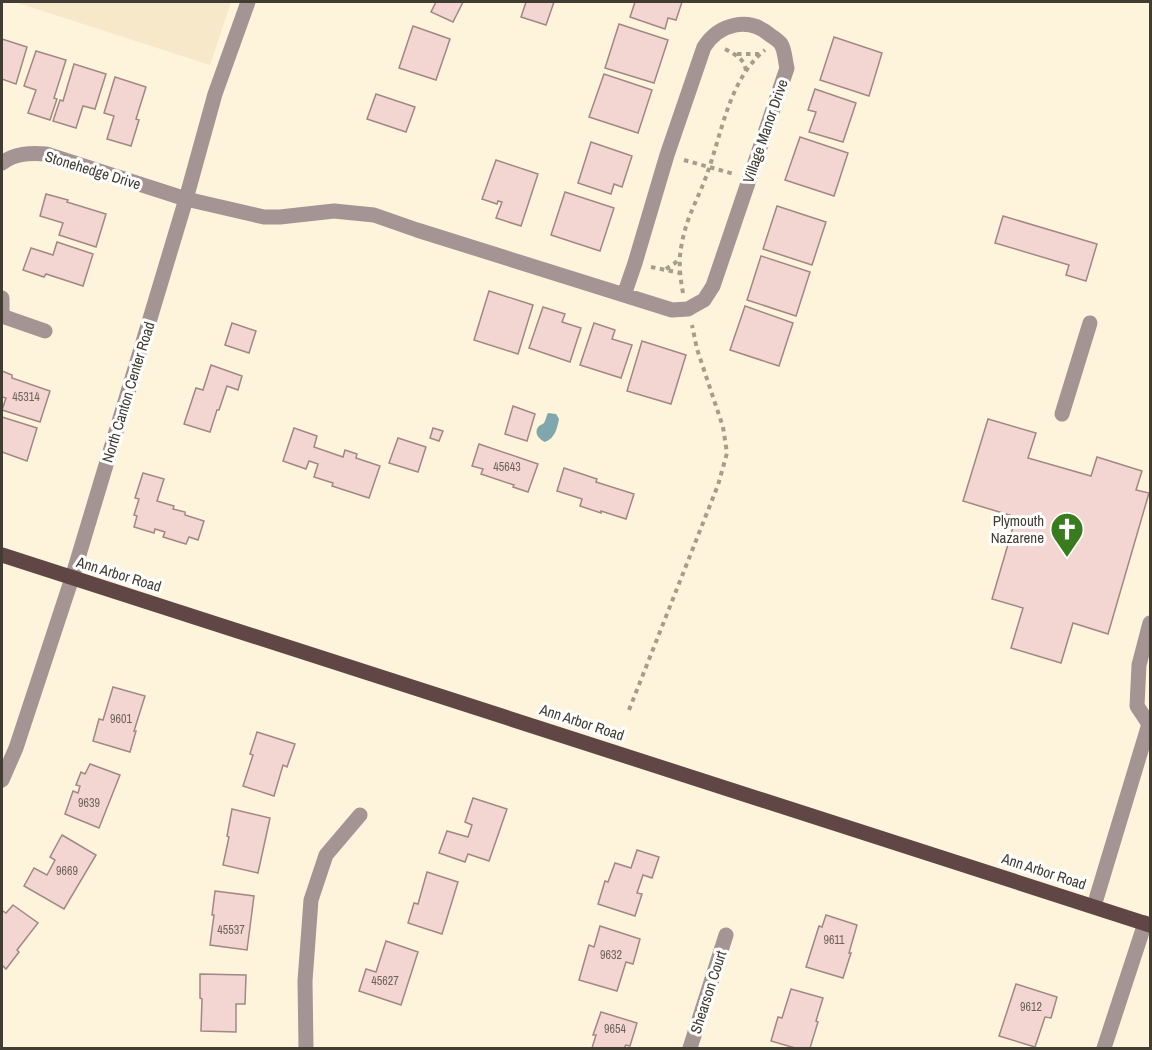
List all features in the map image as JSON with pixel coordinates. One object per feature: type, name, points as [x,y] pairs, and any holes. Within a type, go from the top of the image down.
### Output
[{"type":"main road","name":"Ann Arbor Road","points":[[2,555],[1148,924]]},
{"type":"street","name":"North Canton Center Road","points":[[2,780],[16,748],[72,578],[186,199],[215,94],[248,2]]},
{"type":"street","name":"Village Manor Drive","points":[[186,199],[264,217],[334,211],[374,215],[624,295],[672,310],[688,309],[704,300],[713,286],[786,68],[782,45],[764,30],[753,25],[731,25],[720,30],[704,47],[667,155],[624,295]]},
{"type":"street","name":"Stonehedge Drive","points":[[2,163],[17,155],[46,154],[186,199]]},
{"type":"street","points":[[2,298],[2,315],[45,331]]},
{"type":"street","points":[[1062,414],[1090,323]]},
{"type":"street","points":[[1094,906],[1150,724],[1137,706],[1139,665],[1150,622]]},
{"type":"street","points":[[306,1048],[305,981],[311,900],[326,855],[360,815]]},
{"type":"street","points":[[1104,1048],[1148,924]]},
{"type":"street","name":"Shearson Court","points":[[690,1048],[726,935]]},
{"type":"path","points":[[684,296],[679,258],[686,226],[710,167],[733,98],[746,72],[766,49]]},
{"type":"path","points":[[746,72],[742,59],[733,54],[760,54]]},
{"type":"path","points":[[682,159],[736,175]]},
{"type":"path","points":[[662,269],[668,268],[679,258]]},
{"type":"path","points":[[648,266],[680,273]]},
{"type":"path","points":[[629,710],[718,485],[727,453],[723,427],[697,349],[691,322]]},
{"type":"shaded area","points":[[15,2],[231,2],[210,65]]},
{"type":"water","points":[[548,413],[556,414],[559,419],[553,436],[545,442],[539,437],[537,431],[544,423]]},
{"type":"building","points":[[436,2],[463,2],[453,22],[431,12]]},
{"type":"building","points":[[526,2],[554,2],[546,25],[521,17]]},
{"type":"building","points":[[635,2],[682,2],[676,20],[668,18],[665,29],[630,17]]},
{"type":"building","points":[[619,24],[668,40],[654,83],[605,68]]},
{"type":"building","points":[[413,26],[450,39],[436,80],[399,68]]},
{"type":"building","points":[[834,37],[882,53],[869,96],[820,80]]},
{"type":"building","points":[[2,39],[27,47],[16,84],[2,79]]},
{"type":"building","points":[[36,51],[66,60],[54,98],[57,99],[50,120],[28,113],[36,90],[24,86]]},
{"type":"building","points":[[74,64],[106,74],[95,109],[83,106],[76,128],[53,121],[60,100],[63,101]]},
{"type":"building","points":[[604,74],[652,90],[638,133],[589,117]]},
{"type":"building","points":[[115,77],[146,87],[136,119],[139,120],[131,146],[107,139],[114,116],[104,113]]},
{"type":"building","points":[[815,89],[856,103],[843,142],[809,132],[816,112],[808,110]]},
{"type":"building","points":[[376,94],[415,107],[406,132],[367,119]]},
{"type":"building","points":[[800,137],[848,153],[834,196],[785,180]]},
{"type":"building","points":[[591,142],[632,156],[622,187],[614,184],[611,194],[578,183]]},
{"type":"building","points":[[496,160],[538,174],[521,226],[496,218],[502,202],[498,201],[497,204],[482,199]]},
{"type":"building","points":[[565,192],[614,208],[600,251],[551,235]]},
{"type":"building","points":[[46,194],[106,214],[96,247],[59,235],[63,223],[40,216]]},
{"type":"building","points":[[777,206],[826,222],[812,265],[763,249]]},
{"type":"building","points":[[1003,216],[1097,244],[1086,281],[1066,275],[1069,265],[995,243]]},
{"type":"building","points":[[57,242],[93,254],[83,286],[46,274],[44,277],[23,270],[31,248],[53,255]]},
{"type":"building","points":[[761,256],[810,272],[796,316],[747,300]]},
{"type":"building","points":[[489,291],[533,305],[518,354],[474,340]]},
{"type":"building","points":[[745,306],[793,323],[779,366],[730,350]]},
{"type":"building","points":[[543,307],[565,314],[562,322],[581,328],[570,362],[529,348]]},
{"type":"building","points":[[232,323],[256,331],[249,353],[225,345]]},
{"type":"building","points":[[594,323],[615,330],[612,339],[632,345],[621,378],[580,365]]},
{"type":"building","points":[[642,341],[686,355],[671,404],[627,391]]},
{"type":"building","points":[[211,365],[242,376],[238,390],[227,386],[210,432],[184,424],[196,388],[203,390]]},
{"type":"building","points":[[2,371],[12,375],[12,378],[50,391],[40,422],[2,410],[6,398],[2,397]]},
{"type":"building","points":[[513,406],[535,414],[527,441],[505,434]]},
{"type":"building","points":[[2,417],[37,428],[27,461],[2,452]]},
{"type":"building","name":"Plymouth Nazarene","points":[[988,419],[1036,433],[1028,458],[1091,476],[1097,457],[1142,471],[1136,490],[1149,493],[1108,634],[1073,623],[1061,663],[1011,648],[1023,608],[992,599],[1016,517],[963,501]]},
{"type":"building","points":[[294,428],[317,436],[314,447],[343,457],[345,450],[357,454],[356,458],[380,466],[369,498],[332,486],[333,483],[314,477],[318,464],[309,461],[306,469],[283,461]]},
{"type":"building","points":[[433,428],[443,431],[439,441],[430,438]]},
{"type":"building","points":[[398,438],[426,447],[418,472],[389,463]]},
{"type":"building","points":[[479,444],[538,464],[528,492],[481,474],[483,469],[472,466]]},
{"type":"building","points":[[564,468],[597,479],[596,482],[634,494],[626,519],[580,506],[582,499],[557,491]]},
{"type":"building","points":[[143,473],[164,479],[157,501],[174,506],[173,509],[185,512],[185,515],[204,521],[198,540],[189,537],[186,544],[163,537],[165,532],[155,529],[154,533],[134,527],[137,516],[134,515],[139,499],[135,498]]},
{"type":"building","points":[[113,687],[145,696],[130,752],[93,741],[99,719],[103,720]]},
{"type":"building","points":[[257,732],[295,744],[287,767],[283,765],[274,796],[243,786],[253,755],[250,754]]},
{"type":"building","points":[[90,764],[120,775],[99,828],[65,814],[73,791],[78,793],[80,786],[76,785],[81,772],[85,774]]},
{"type":"building","points":[[473,798],[507,809],[489,861],[468,854],[465,862],[439,853],[447,831],[468,837],[472,825],[465,822]]},
{"type":"building","points":[[232,809],[270,818],[258,873],[223,865]]},
{"type":"building","points":[[62,835],[96,855],[64,909],[24,886],[34,868],[47,875],[55,860],[50,857]]},
{"type":"building","points":[[637,850],[659,857],[652,878],[643,875],[637,893],[642,894],[635,916],[598,904],[605,881],[608,882],[615,863],[631,868]]},
{"type":"building","points":[[427,872],[458,882],[442,934],[408,923],[414,903],[418,904]]},
{"type":"building","points":[[215,891],[254,896],[247,950],[210,945]]},
{"type":"building","points":[[13,905],[38,923],[17,950],[19,952],[6,969],[2,965],[2,913],[3,911],[6,913]]},
{"type":"building","points":[[826,915],[857,925],[843,978],[806,967],[819,926],[822,927]]},
{"type":"building","points":[[600,926],[640,939],[633,964],[626,962],[617,991],[579,980],[589,945],[594,947]]},
{"type":"building","points":[[386,941],[418,952],[401,1005],[359,991],[366,969],[376,972]]},
{"type":"building","points":[[200,974],[246,975],[245,1004],[236,1004],[236,1032],[201,1031]]},
{"type":"building","points":[[1016,984],[1057,997],[1051,1018],[1045,1017],[1035,1047],[999,1036]]},
{"type":"building","points":[[791,989],[823,998],[810,1048],[795,1048],[771,1041],[778,1017],[782,1018]]},
{"type":"building","points":[[601,1012],[637,1023],[630,1046],[592,1048],[596,1035],[593,1035]]},
{"type":"place","name":"Plymouth Nazarene","points":[[1067,558]]}]
